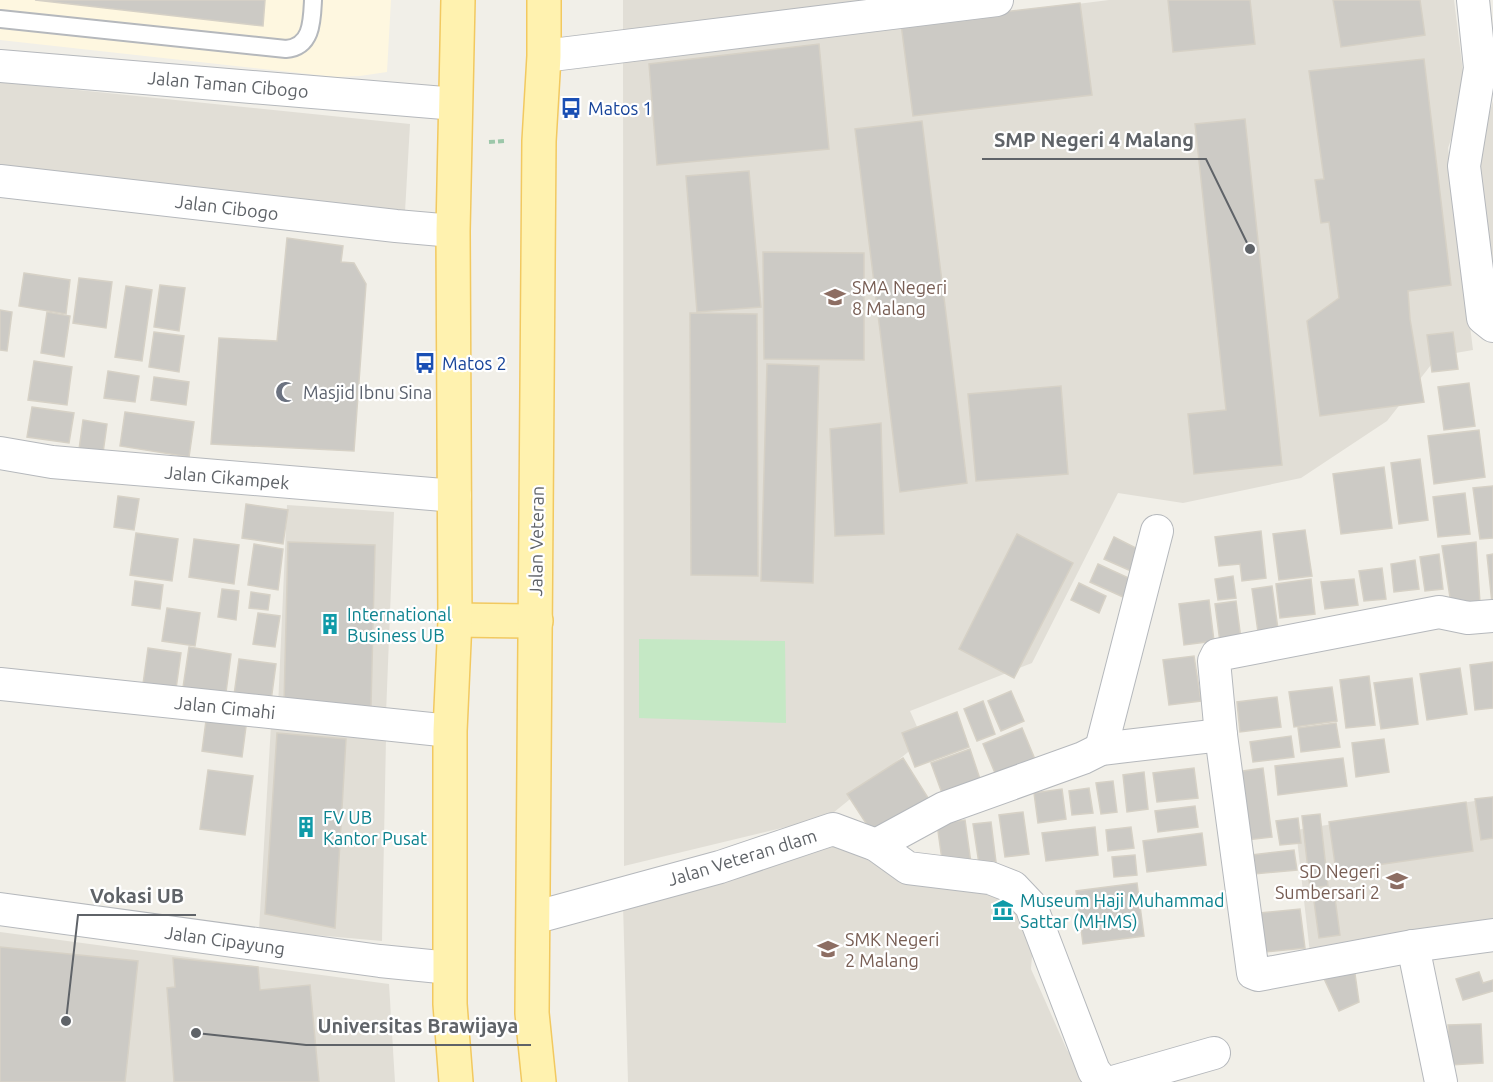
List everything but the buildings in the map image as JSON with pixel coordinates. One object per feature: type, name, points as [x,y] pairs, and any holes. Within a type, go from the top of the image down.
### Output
[{"type":"main road","points":[[456,1082],[450,1004],[450,731],[455,620],[453,231],[458,0]]},
{"type":"main road","name":"Jalan Veteran","points":[[539,1082],[532,1013],[539,141],[544,56],[544,0]]},
{"type":"main road","points":[[455,620],[536,621]]},
{"type":"street","points":[[544,56],[965,2],[997,0]]},
{"type":"street","points":[[1473,0],[1480,68],[1464,166],[1483,318],[1493,326]]},
{"type":"street","name":"Jalan Taman Cibogo","points":[[0,66],[456,104]]},
{"type":"street","name":"Jalan Cibogo","points":[[0,181],[453,231]]},
{"type":"street","name":"Jalan Cikampek","points":[[0,453],[52,462],[455,496]]},
{"type":"street","points":[[1101,748],[1157,531]]},
{"type":"street","points":[[1493,616],[1468,618],[1439,612],[1217,655],[1214,661],[1221,735],[1253,972],[1258,975],[1413,946],[1493,935]]},
{"type":"street","name":"Jalan Cimahi","points":[[0,684],[450,731]]},
{"type":"street","points":[[876,845],[944,808],[1083,758],[1101,748],[1221,735]]},
{"type":"street","name":"Jalan Veteran dlam","points":[[533,918],[720,867],[833,829],[876,845],[908,868],[990,878],[1013,887],[1031,906],[1095,1071],[1103,1082]]},
{"type":"street","name":"Jalan Cipayung","points":[[0,909],[380,961],[450,968]]},
{"type":"street","points":[[1413,946],[1441,1082]]},
{"type":"street","points":[[1113,1082],[1214,1053]]},
{"type":"lane","points":[[0,19],[286,50],[295,48],[305,40],[311,25],[313,0]]},
{"type":"path","points":[[484,142],[506,141]]},
{"type":"shaded area","points":[[0,0],[391,0],[387,72],[336,77],[0,40]]},
{"type":"shaded area","points":[[623,0],[898,0],[623,34]]},
{"type":"shaded area","name":"SMA Negeri 8 Malang","points":[[1109,0],[1454,0],[1466,96],[1448,148],[1473,350],[1438,356],[1387,421],[1301,478],[1183,503],[1118,493],[1032,663],[910,711],[923,740],[828,817],[624,866],[623,61]]},
{"type":"shaded area","points":[[0,82],[410,124],[405,212],[0,168]]},
{"type":"shaded area","points":[[1493,101],[1493,287],[1477,154]]},
{"type":"shaded area","name":"International Business UB","points":[[287,505],[394,512],[386,714],[278,707]]},
{"type":"shaded area","points":[[271,725],[386,738],[382,941],[259,930]]},
{"type":"shaded area","name":"SD Negeri Sumbersari 2","points":[[1493,798],[1493,932],[1311,962],[1296,830]]},
{"type":"shaded area","name":"SMK Negeri 2 Malang","points":[[837,841],[894,876],[995,890],[1034,930],[1031,969],[1067,1050],[1090,1082],[628,1082],[623,904]]},
{"type":"shaded area","points":[[0,932],[389,984],[395,1082],[0,1082]]},
{"type":"green space","points":[[639,639],[785,641],[786,723],[639,718]]},
{"type":"place","name":"Matos 1","points":[[571,108]]},
{"type":"place","name":"SMP Negeri 4 Malang","points":[[1250,249]]},
{"type":"place","name":"SMA Negeri 8 Malang","points":[[835,297]]},
{"type":"place","name":"Matos 2","points":[[425,363]]},
{"type":"place","name":"Masjid Ibnu Sina","points":[[286,392]]},
{"type":"place","name":"International Business UB","points":[[330,624]]},
{"type":"place","name":"FV UB Kantor Pusat","points":[[306,827]]},
{"type":"place","name":"SD Negeri Sumbersari 2","points":[[1397,881]]},
{"type":"place","name":"Museum Haji Muhammad Sattar (MHMS)","points":[[1003,910]]},
{"type":"place","name":"SMK Negeri 2 Malang","points":[[828,949]]},
{"type":"place","name":"Vokasi UB","points":[[66,1021]]},
{"type":"place","name":"Universitas Brawijaya","points":[[196,1033]]}]
